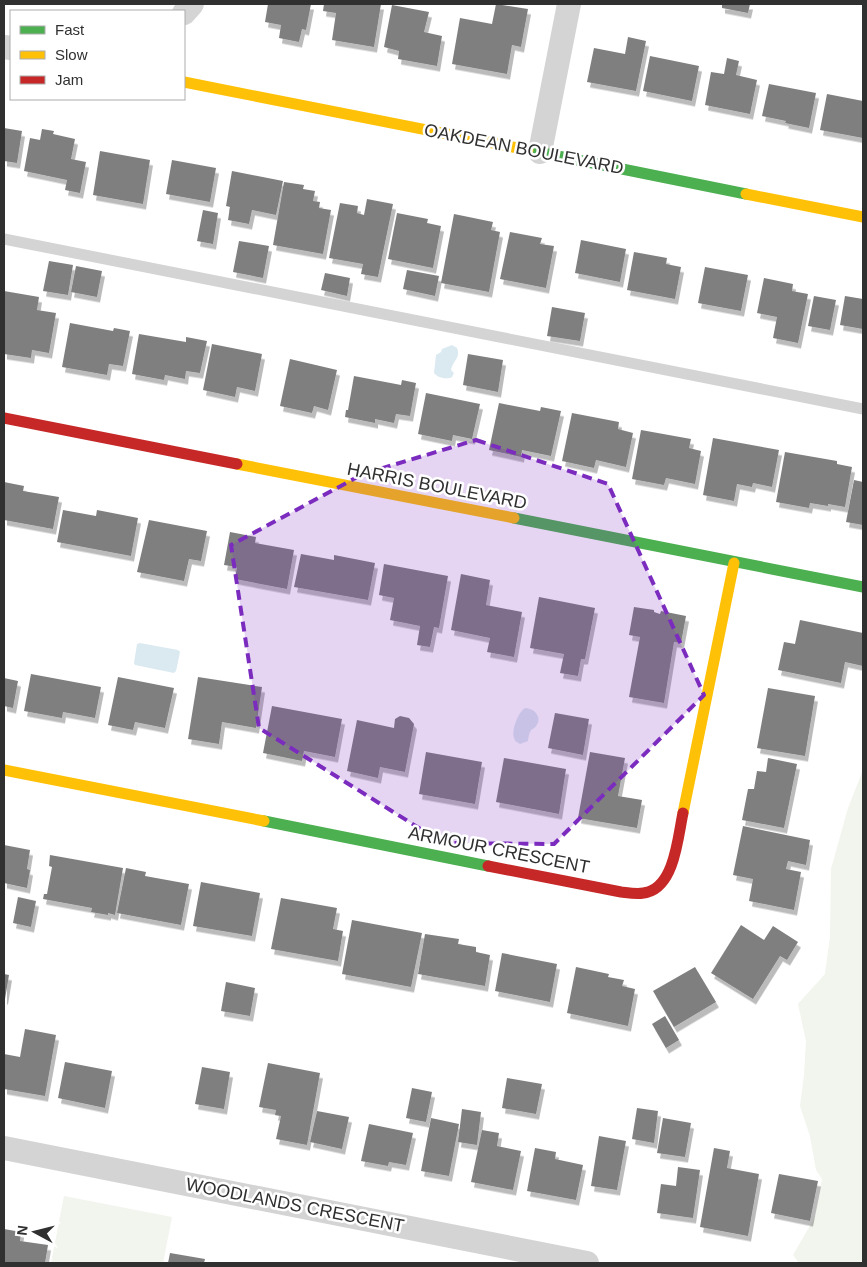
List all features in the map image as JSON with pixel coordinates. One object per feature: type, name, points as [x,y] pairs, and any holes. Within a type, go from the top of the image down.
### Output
[{"type":"street","points":[[540,152],[569,4]]},
{"type":"street","name":"OAKDEAN BOULEVARD","points":[[185,82],[863,217]]},
{"type":"street","name":"HARRIS BOULEVARD","points":[[4,418],[863,587]]},
{"type":"street","name":"ARMOUR CRESCENT","points":[[4,770],[611,890],[632,894],[646,894],[654,891],[664,880],[675,854],[734,563]]},
{"type":"street","name":"WOODLANDS CRESCENT","points":[[4,1148],[587,1263]]},
{"type":"lane","points":[[4,239],[863,409]]},
{"type":"highlighted area","points":[[476,440],[608,484],[704,695],[554,844],[443,843],[259,728],[231,545],[363,474]]},
{"type":"shaded area","points":[[452,345],[458,351],[451,370],[454,373],[450,378],[440,377],[434,373],[436,355],[442,349]]},
{"type":"shaded area","points":[[137,644],[178,650],[180,652],[176,671],[174,673],[135,665]]},
{"type":"shaded area","points":[[525,708],[534,711],[538,716],[538,723],[530,732],[528,741],[520,744],[514,739],[513,731],[518,717]]},
{"type":"shaded area","points":[[863,770],[863,1263],[799,1263],[793,1255],[815,1217],[822,1179],[816,1170],[810,1136],[800,1106],[806,1041],[798,1004],[825,974],[830,937],[831,869],[848,808]]},
{"type":"shaded area","points":[[64,1196],[172,1217],[163,1263],[51,1263]]},
{"type":"building","points":[[268,4],[311,4],[306,30],[302,29],[299,42],[279,38],[281,25],[265,22]]},
{"type":"building","points":[[324,4],[381,4],[374,47],[332,40],[336,13],[323,11]]},
{"type":"building","points":[[496,4],[528,9],[521,47],[512,45],[507,74],[452,64],[460,18],[492,24]]},
{"type":"building","points":[[722,4],[750,4],[748,13],[722,8]]},
{"type":"building","points":[[392,5],[429,12],[424,32],[442,36],[437,66],[398,59],[399,51],[384,47]]},
{"type":"building","points":[[628,37],[646,41],[636,91],[587,82],[594,48],[625,54]]},
{"type":"building","points":[[650,56],[699,66],[692,101],[643,91]]},
{"type":"building","points":[[727,58],[739,61],[736,75],[757,80],[750,114],[705,105],[711,72],[724,74]]},
{"type":"building","points":[[769,84],[816,93],[809,128],[762,116]]},
{"type":"building","points":[[827,94],[863,101],[863,138],[820,130]]},
{"type":"building","points":[[4,128],[22,131],[17,163],[4,161]]},
{"type":"building","points":[[42,129],[54,131],[53,134],[75,139],[71,159],[86,162],[80,193],[65,190],[67,180],[24,171],[30,138],[40,140]]},
{"type":"building","points":[[100,151],[150,160],[143,204],[93,195]]},
{"type":"building","points":[[172,160],[216,168],[210,202],[166,194]]},
{"type":"building","points":[[232,171],[283,181],[276,215],[252,210],[249,224],[228,220],[230,207],[226,206]]},
{"type":"building","points":[[284,182],[304,185],[303,189],[315,191],[313,201],[320,202],[319,208],[331,210],[323,254],[273,245]]},
{"type":"building","points":[[367,199],[393,204],[378,277],[361,274],[363,264],[329,258],[340,203],[358,206],[357,213],[364,215]]},
{"type":"building","points":[[203,210],[218,213],[213,244],[197,241]]},
{"type":"building","points":[[397,213],[428,219],[427,223],[441,226],[433,268],[388,259]]},
{"type":"building","points":[[454,214],[493,222],[491,230],[500,232],[489,292],[441,283]]},
{"type":"building","points":[[510,232],[542,238],[540,244],[554,246],[546,288],[500,279]]},
{"type":"building","points":[[581,240],[626,249],[620,282],[575,273]]},
{"type":"building","points":[[239,241],[269,246],[263,278],[233,272]]},
{"type":"building","points":[[634,252],[667,258],[666,264],[681,267],[675,299],[627,290]]},
{"type":"building","points":[[49,261],[73,265],[68,295],[43,291]]},
{"type":"building","points":[[76,266],[102,271],[97,297],[71,292]]},
{"type":"building","points":[[705,267],[748,275],[741,311],[698,303]]},
{"type":"building","points":[[407,270],[439,276],[435,296],[403,289]]},
{"type":"building","points":[[325,273],[350,278],[347,296],[321,290]]},
{"type":"building","points":[[764,278],[793,284],[792,291],[808,294],[798,343],[773,338],[777,317],[757,313]]},
{"type":"building","points":[[4,291],[39,297],[37,310],[56,313],[49,353],[32,350],[31,358],[4,354]]},
{"type":"building","points":[[814,296],[836,300],[830,330],[808,326]]},
{"type":"building","points":[[845,296],[863,299],[863,329],[840,325]]},
{"type":"building","points":[[552,307],[585,313],[580,341],[547,336]]},
{"type":"building","points":[[70,323],[113,331],[114,328],[130,331],[123,366],[109,364],[107,375],[62,367]]},
{"type":"building","points":[[139,334],[186,342],[186,337],[207,341],[200,373],[186,371],[185,379],[165,375],[164,380],[132,374]]},
{"type":"building","points":[[212,344],[262,354],[255,391],[237,387],[235,397],[203,390]]},
{"type":"building","points":[[468,354],[503,360],[498,392],[463,385]]},
{"type":"building","points":[[290,359],[337,370],[328,410],[314,406],[312,413],[280,406]]},
{"type":"building","points":[[354,376],[401,385],[402,380],[416,383],[410,416],[396,414],[394,423],[375,419],[375,423],[345,417]]},
{"type":"building","points":[[426,393],[480,404],[472,439],[453,435],[452,441],[418,434]]},
{"type":"building","points":[[499,403],[540,411],[541,407],[561,411],[551,456],[522,450],[521,457],[489,450]]},
{"type":"building","points":[[572,413],[619,422],[618,429],[633,433],[626,467],[596,460],[594,468],[562,461]]},
{"type":"building","points":[[641,430],[691,439],[689,448],[701,451],[695,484],[666,478],[664,485],[632,479]]},
{"type":"building","points":[[713,438],[779,450],[772,487],[753,483],[752,487],[737,484],[734,501],[703,495]]},
{"type":"building","points":[[785,452],[837,461],[837,464],[852,467],[845,507],[810,503],[809,508],[776,502]]},
{"type":"building","points":[[854,480],[863,482],[863,525],[846,522]]},
{"type":"building","points":[[4,482],[24,486],[23,491],[59,497],[53,529],[4,520]]},
{"type":"building","points":[[63,510],[96,516],[97,510],[138,518],[131,556],[57,542]]},
{"type":"building","points":[[149,520],[207,531],[201,561],[189,559],[184,581],[137,572]]},
{"type":"building","points":[[230,532],[256,537],[255,543],[294,550],[287,589],[235,579],[237,567],[224,565]]},
{"type":"building","points":[[301,554],[334,560],[334,555],[375,563],[368,600],[294,587]]},
{"type":"building","points":[[384,564],[448,576],[439,628],[434,627],[430,647],[417,645],[420,626],[390,620],[394,598],[379,595]]},
{"type":"building","points":[[461,574],[490,580],[486,605],[522,612],[514,657],[487,652],[490,638],[451,630]]},
{"type":"building","points":[[539,597],[595,608],[585,659],[581,659],[578,676],[560,673],[564,654],[530,648]]},
{"type":"building","points":[[634,607],[654,610],[654,612],[660,614],[661,611],[686,616],[681,643],[674,642],[664,703],[629,697],[640,637],[629,635]]},
{"type":"building","points":[[800,620],[863,633],[863,666],[845,662],[841,683],[778,670],[784,642],[795,644]]},
{"type":"building","points":[[31,674],[101,687],[95,718],[63,712],[62,718],[24,711]]},
{"type":"building","points":[[118,677],[174,688],[165,728],[135,722],[133,730],[108,725]]},
{"type":"building","points":[[198,677],[262,687],[256,728],[222,722],[219,744],[188,739]]},
{"type":"building","points":[[4,678],[18,681],[13,708],[4,706]]},
{"type":"building","points":[[768,688],[815,696],[805,756],[757,748]]},
{"type":"building","points":[[272,706],[342,719],[335,757],[304,751],[302,761],[263,753]]},
{"type":"building","points":[[555,713],[589,719],[583,755],[548,748]]},
{"type":"building","points":[[400,716],[409,718],[414,724],[405,772],[380,767],[378,778],[347,771],[357,720],[394,728],[395,719]]},
{"type":"building","points":[[426,752],[482,762],[475,804],[419,794]]},
{"type":"building","points":[[590,752],[625,758],[618,796],[642,800],[637,828],[578,818]]},
{"type":"building","points":[[504,758],[566,769],[559,814],[496,802]]},
{"type":"building","points":[[768,758],[797,764],[784,828],[742,820],[748,789],[754,789],[757,771],[766,772]]},
{"type":"building","points":[[743,826],[810,840],[806,865],[788,861],[786,869],[801,872],[794,910],[749,901],[753,879],[733,875]]},
{"type":"building","points":[[4,845],[30,850],[27,869],[30,870],[27,888],[4,883]]},
{"type":"building","points":[[50,855],[123,868],[115,915],[91,912],[92,908],[43,899],[44,894],[47,894],[52,867],[49,866]]},
{"type":"building","points":[[126,868],[146,872],[145,876],[189,884],[181,925],[117,913]]},
{"type":"building","points":[[201,882],[260,893],[252,936],[193,926]]},
{"type":"building","points":[[18,897],[36,901],[31,927],[13,923]]},
{"type":"building","points":[[281,898],[337,908],[333,929],[343,931],[338,961],[271,949]]},
{"type":"building","points":[[352,920],[422,933],[411,987],[342,974]]},
{"type":"building","points":[[741,925],[764,940],[773,926],[798,942],[787,960],[780,956],[753,999],[711,973]]},
{"type":"building","points":[[425,934],[459,939],[458,944],[476,947],[476,952],[490,955],[485,986],[418,974]]},
{"type":"building","points":[[502,953],[557,964],[550,1002],[495,991]]},
{"type":"building","points":[[576,967],[609,974],[608,977],[624,980],[622,986],[635,989],[628,1026],[567,1013]]},
{"type":"building","points":[[695,967],[716,1002],[674,1027],[653,991]]},
{"type":"building","points":[[4,974],[9,975],[5,999],[4,999]]},
{"type":"building","points":[[226,982],[255,988],[250,1016],[221,1011]]},
{"type":"building","points":[[665,1016],[679,1040],[666,1048],[652,1024]]},
{"type":"building","points":[[25,1029],[56,1035],[45,1096],[4,1089],[4,1054],[20,1057]]},
{"type":"building","points":[[65,1062],[112,1071],[105,1108],[58,1098]]},
{"type":"building","points":[[268,1063],[320,1073],[307,1145],[276,1139],[281,1116],[275,1115],[276,1110],[259,1107]]},
{"type":"building","points":[[202,1067],[230,1072],[224,1109],[195,1104]]},
{"type":"building","points":[[507,1078],[542,1084],[536,1114],[502,1108]]},
{"type":"building","points":[[412,1088],[432,1092],[426,1122],[406,1118]]},
{"type":"building","points":[[637,1108],[658,1111],[654,1143],[632,1139]]},
{"type":"building","points":[[462,1109],[481,1112],[477,1145],[458,1142]]},
{"type":"building","points":[[317,1111],[349,1117],[342,1149],[310,1142]]},
{"type":"building","points":[[431,1118],[459,1124],[449,1176],[421,1171]]},
{"type":"building","points":[[663,1118],[691,1123],[685,1157],[657,1153]]},
{"type":"building","points":[[369,1124],[413,1133],[406,1165],[389,1162],[388,1166],[361,1161]]},
{"type":"building","points":[[482,1130],[499,1133],[497,1146],[521,1151],[513,1190],[471,1182]]},
{"type":"building","points":[[599,1136],[626,1141],[617,1190],[591,1186]]},
{"type":"building","points":[[535,1148],[556,1152],[555,1159],[583,1165],[576,1200],[527,1191]]},
{"type":"building","points":[[714,1148],[730,1151],[727,1168],[759,1174],[748,1236],[700,1227]]},
{"type":"building","points":[[678,1167],[700,1170],[693,1218],[657,1213],[661,1184],[676,1186]]},
{"type":"building","points":[[779,1174],[818,1181],[810,1221],[771,1213]]},
{"type":"building","points":[[4,1229],[21,1232],[20,1241],[48,1245],[45,1263],[4,1263]]},
{"type":"building","points":[[170,1253],[205,1259],[204,1263],[168,1263]]},
{"type":"traffic: fast","points":[[528,150],[746,194]]},
{"type":"traffic: fast","points":[[514,518],[863,587]]},
{"type":"traffic: fast","points":[[264,821],[488,866]]},
{"type":"traffic: slow","points":[[185,82],[528,150]]},
{"type":"traffic: slow","points":[[746,194],[863,217]]},
{"type":"traffic: slow","points":[[237,464],[514,518]]},
{"type":"traffic: slow","points":[[683,813],[734,563]]},
{"type":"traffic: slow","points":[[4,770],[264,821]]},
{"type":"traffic: jam","points":[[4,418],[237,464]]},
{"type":"traffic: jam","points":[[488,866],[621,892],[645,893],[657,887],[670,870],[683,813]]}]
